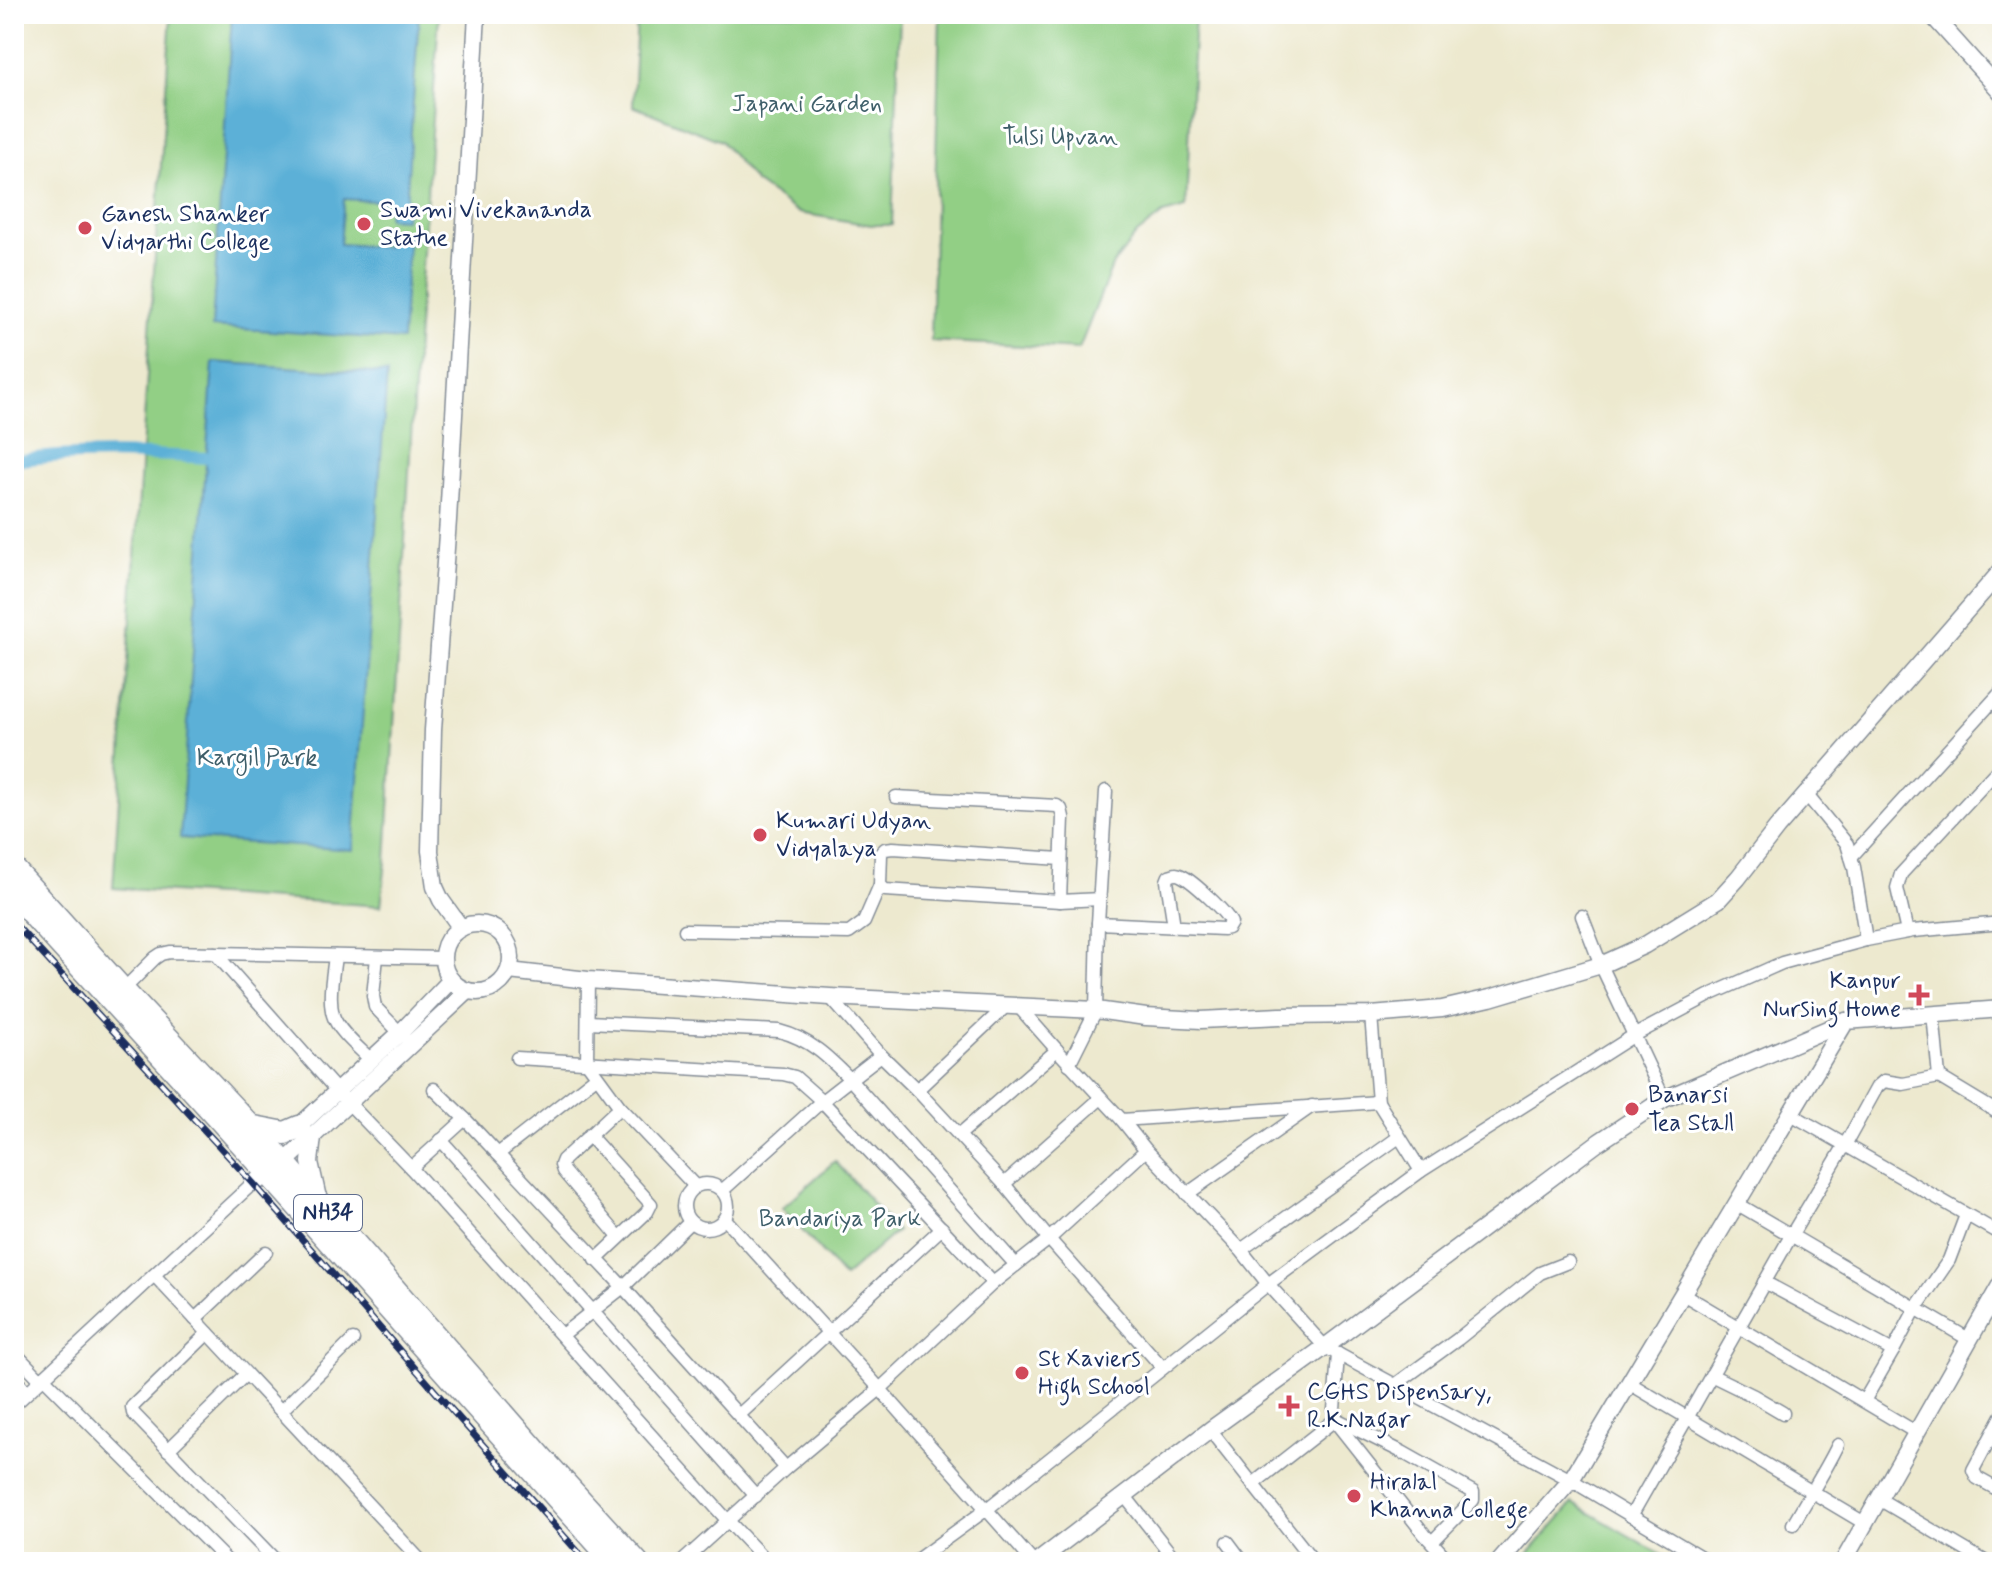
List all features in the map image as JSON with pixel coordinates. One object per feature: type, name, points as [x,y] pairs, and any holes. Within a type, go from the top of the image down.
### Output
[{"type":"highway","name":"NH34","points":[[14,869],[123,990],[154,1035],[268,1167],[537,1464],[637,1562]]},
{"type":"highway","name":"NH34","points":[[14,894],[248,1125],[268,1167],[319,1203],[537,1464],[614,1562]]},
{"type":"highway","points":[[248,1125],[285,1133],[306,1132]]},
{"type":"street","points":[[461,928],[435,887],[430,851],[433,730],[477,14]]},
{"type":"street","points":[[1931,14],[2000,83]]},
{"type":"street","points":[[1944,14],[2000,83]]},
{"type":"street","points":[[509,971],[588,980],[830,997],[1096,1010],[1201,1020],[1371,1015],[1442,1009],[1490,998],[1601,965],[1645,945],[1718,900],[1806,794],[1999,580]]},
{"type":"street","points":[[1851,857],[2002,691]]},
{"type":"street","points":[[1907,932],[1897,888],[1901,874],[2002,765]]},
{"type":"street","points":[[1069,1064],[1096,1010],[1106,791]]},
{"type":"street","points":[[1806,794],[1847,844],[1866,940]]},
{"type":"street","points":[[896,797],[1057,806],[1063,817],[1060,901]]},
{"type":"street","points":[[685,930],[849,933],[864,922],[880,885],[881,853],[885,849],[1061,859]]},
{"type":"street","points":[[1098,923],[1223,929],[1231,923],[1207,896],[1181,875],[1174,874],[1167,881],[1174,926]]},
{"type":"street","points":[[880,885],[894,892],[1060,901],[1100,899]]},
{"type":"street","points":[[1582,916],[1601,965],[1664,1099]]},
{"type":"street","points":[[914,1562],[987,1509],[1268,1284],[1421,1171],[1633,1036],[1712,994],[1782,963],[1907,932],[2002,923]]},
{"type":"street","points":[[472,924],[495,929],[504,937],[511,959],[504,979],[488,991],[468,991],[451,980],[443,958],[448,941],[461,928],[472,924]]},
{"type":"street","points":[[123,990],[161,954],[179,952],[443,958]]},
{"type":"street","points":[[215,953],[343,1098],[411,1168],[767,1562]]},
{"type":"street","points":[[335,956],[333,1015],[338,1025],[371,1060]]},
{"type":"street","points":[[377,957],[373,996],[375,1007],[406,1038]]},
{"type":"street","points":[[14,1405],[406,1038],[451,980]]},
{"type":"street","points":[[588,980],[587,1062],[620,1107],[695,1186]]},
{"type":"street","points":[[343,1098],[371,1060],[468,991]]},
{"type":"street","points":[[830,997],[1004,1184],[1163,1368]]},
{"type":"street","points":[[1012,1006],[1122,1120],[1146,1150],[1332,1351],[1571,1480],[1709,1562]]},
{"type":"street","points":[[917,1090],[1012,1006]]},
{"type":"street","points":[[725,1219],[1035,1562],[1210,1430],[1332,1351],[1599,1142],[1664,1099],[1846,1021],[2002,1009]]},
{"type":"street","points":[[1933,1013],[1939,1077]]},
{"type":"street","points":[[1371,1015],[1378,1102],[1421,1171]]},
{"type":"street","points":[[1499,1562],[1571,1480],[1846,1021]]},
{"type":"street","points":[[588,1022],[779,1031],[801,1038],[822,1051],[850,1079],[1016,1265]]},
{"type":"street","points":[[959,1135],[1057,1050]]},
{"type":"street","points":[[723,1190],[822,1101],[881,1055]]},
{"type":"street","points":[[517,1058],[795,1077],[822,1101],[993,1283]]},
{"type":"street","points":[[498,1154],[596,1077]]},
{"type":"street","points":[[1631,1516],[1881,1082],[1903,1084],[1939,1077],[2002,1115]]},
{"type":"street","points":[[434,1089],[623,1287],[786,1468]]},
{"type":"street","points":[[1004,1184],[1101,1098]]},
{"type":"street","points":[[1122,1120],[1378,1102]]},
{"type":"street","points":[[1187,1194],[1312,1106]]},
{"type":"street","points":[[619,1237],[561,1168],[563,1160],[620,1107]]},
{"type":"street","points":[[1791,1114],[2002,1235]]},
{"type":"street","points":[[411,1168],[465,1119]]},
{"type":"street","points":[[306,1132],[319,1203]]},
{"type":"street","points":[[589,1135],[650,1202],[651,1207],[596,1260]]},
{"type":"street","points":[[1241,1250],[1399,1137]]},
{"type":"street","points":[[441,1140],[756,1496]]},
{"type":"street","points":[[682,1562],[1146,1150]]},
{"type":"street","points":[[704,1183],[723,1190],[729,1204],[725,1219],[715,1227],[702,1228],[690,1222],[685,1213],[687,1193],[695,1186],[704,1183]]},
{"type":"street","points":[[1736,1203],[1970,1340]]},
{"type":"street","points":[[1864,1401],[1916,1308],[1949,1260],[1966,1215]]},
{"type":"street","points":[[562,1335],[623,1287],[690,1222]]},
{"type":"street","points":[[739,1415],[942,1228]]},
{"type":"street","points":[[195,1319],[266,1252]]},
{"type":"street","points":[[1395,1385],[1540,1273],[1568,1262]]},
{"type":"street","points":[[154,1275],[422,1562]]},
{"type":"street","points":[[1764,1282],[1893,1351]]},
{"type":"street","points":[[1844,1562],[2002,1282]]},
{"type":"street","points":[[1683,1294],[1917,1433]]},
{"type":"street","points":[[208,1333],[132,1407],[136,1417],[277,1562]]},
{"type":"street","points":[[281,1411],[353,1340]]},
{"type":"street","points":[[1332,1351],[1334,1410],[1343,1433],[1450,1562]]},
{"type":"street","points":[[14,1352],[228,1562]]},
{"type":"street","points":[[168,1450],[246,1374]]},
{"type":"street","points":[[1711,1375],[1783,1413]]},
{"type":"street","points":[[14,1378],[27,1392]]},
{"type":"street","points":[[1629,1383],[1866,1524]]},
{"type":"street","points":[[2002,1416],[1973,1470],[1977,1478],[2002,1492]]},
{"type":"street","points":[[1253,1484],[1336,1419]]},
{"type":"street","points":[[1336,1419],[1473,1492],[1473,1500],[1432,1542]]},
{"type":"street","points":[[1210,1430],[1314,1562]]},
{"type":"street","points":[[1793,1524],[1824,1469],[1832,1461],[1838,1445]]},
{"type":"street","points":[[1124,1495],[1177,1562]]},
{"type":"street","points":[[1879,1499],[1986,1562]]},
{"type":"street","points":[[1228,1542],[1243,1562]]},
{"type":"green space","name":"Kargil Park","points":[[171,14],[439,14],[381,906],[113,888]]},
{"type":"green space","name":"Japani Garden","points":[[637,14],[900,14],[892,225],[871,225],[799,213],[755,182],[721,141],[633,106]]},
{"type":"green space","name":"Tulsi Upvan","points":[[940,14],[1195,14],[1186,208],[1163,214],[1137,234],[1113,264],[1079,349],[931,341]]},
{"type":"green space","name":"Bandariya Park","points":[[835,1161],[897,1231],[844,1277],[782,1208]]},
{"type":"green space","points":[[1573,1503],[1674,1562],[1521,1562]]},
{"type":"water","points":[[232,14],[419,14],[405,219],[388,218],[389,202],[344,199],[340,244],[385,247],[386,232],[409,233],[402,340],[212,327]]},
{"type":"water","points":[[213,362],[387,374],[353,850],[180,838]]},
{"type":"waterway","points":[[14,461],[86,455],[207,458]]},
{"type":"railway","points":[[14,923],[253,1183],[587,1562]]},
{"type":"place","name":"Swami Vivekananda Statue","points":[[364,224]]},
{"type":"place","name":"Ganesh Shanker Vidyarthi College","points":[[85,228]]},
{"type":"place","name":"Kumari Udyan Vidyalaya","points":[[760,835]]},
{"type":"place","name":"Kanpur Nursing Home","points":[[1919,995]]},
{"type":"place","name":"Banarsi Tea Stall","points":[[1632,1109]]},
{"type":"place","name":"St Xaviers High School","points":[[1022,1373]]},
{"type":"place","name":"CGHS Dispensary, R.K.Nagar","points":[[1289,1406]]},
{"type":"place","name":"Hiralal Khanna College","points":[[1354,1496]]}]
